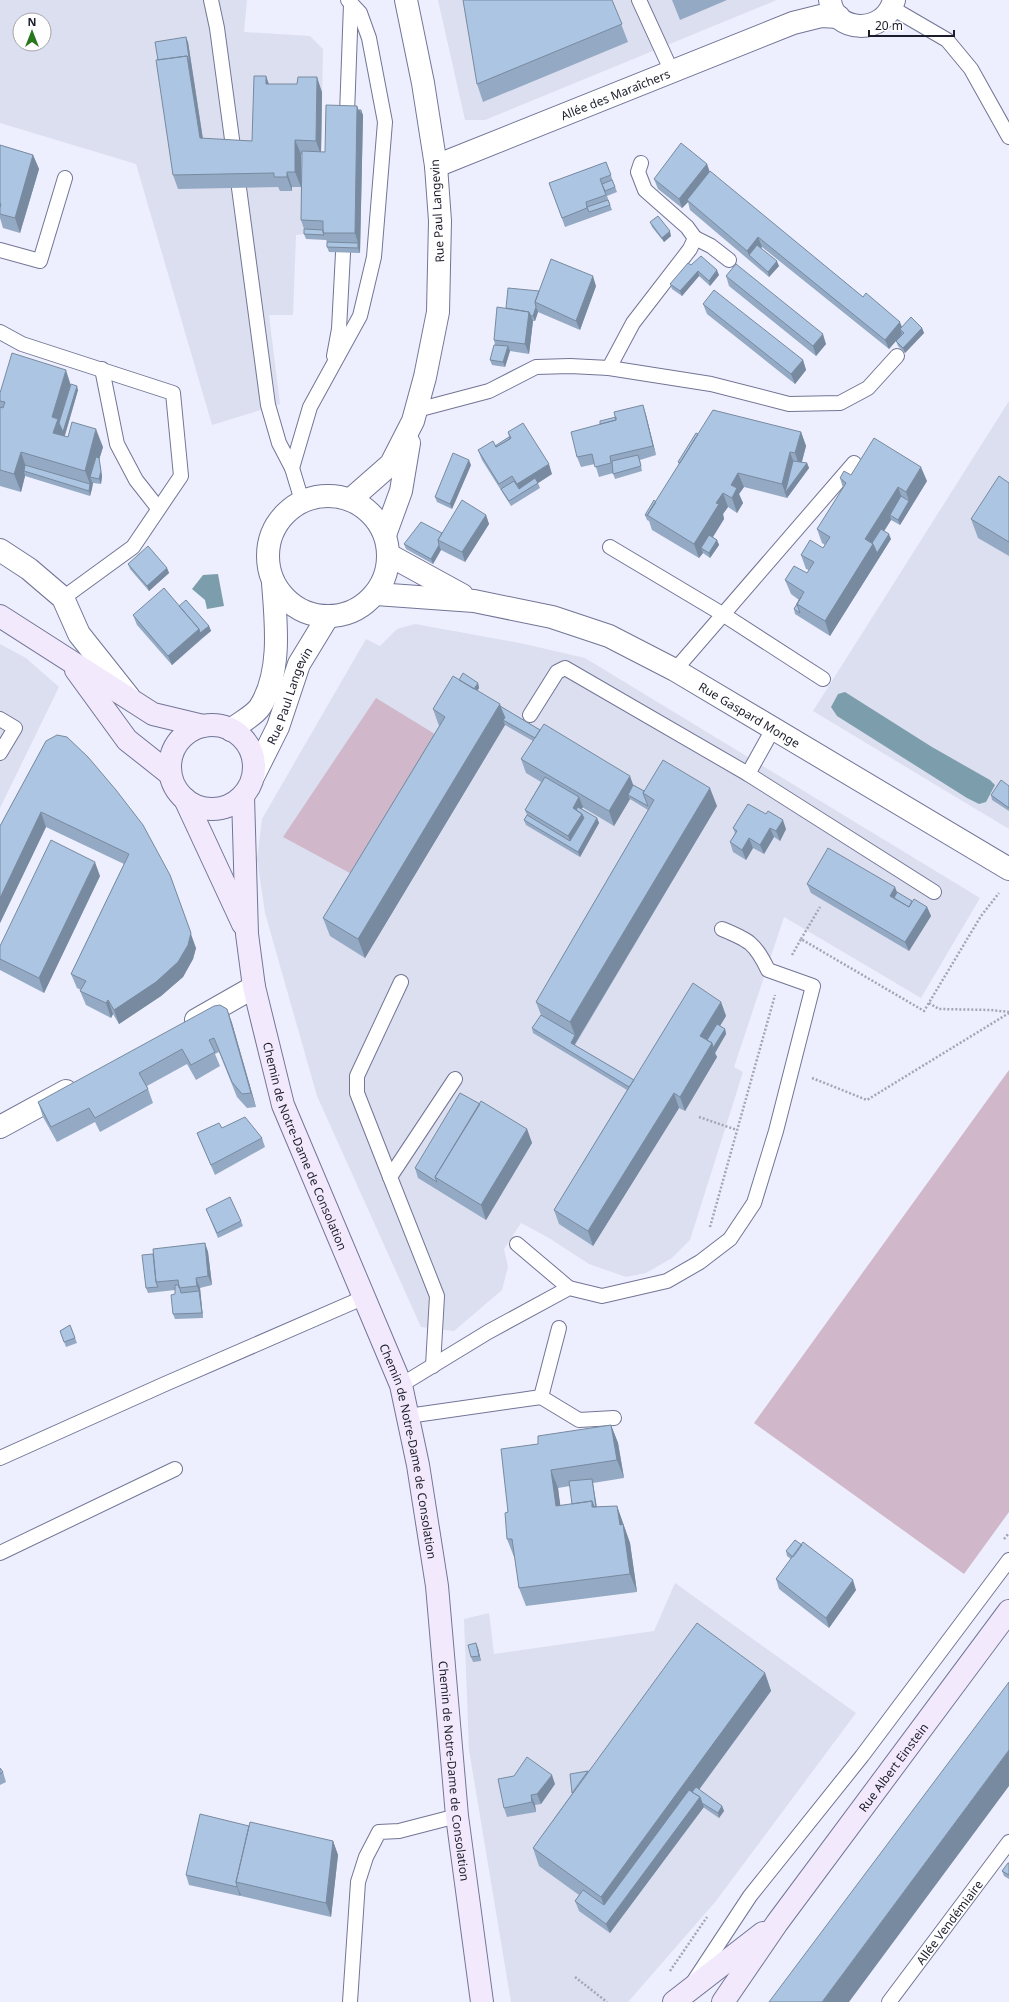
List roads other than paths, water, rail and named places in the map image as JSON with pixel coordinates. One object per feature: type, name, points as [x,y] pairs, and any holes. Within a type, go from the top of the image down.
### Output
[{"type":"street","name":"Rue Paul Langevin","points":[[387,545],[401,491],[415,416],[438,312],[440,221],[436,166],[423,83],[406,0]]},
{"type":"street","name":"Allée des Maraîchers","points":[[793,23],[816,6],[821,0]]},
{"type":"street","points":[[834,9],[853,25],[871,25],[883,19],[893,4]]},
{"type":"street","name":"Allée des Maraîchers","points":[[436,166],[793,23],[821,16],[834,9]]},
{"type":"street","name":"Rue Paul Langevin","points":[[350,500],[391,464],[415,416]]},
{"type":"street","points":[[316,496],[331,496],[350,500],[365,508],[377,520],[387,545],[386,576],[376,594],[362,607],[345,615],[327,618],[312,615],[289,603],[273,583],[267,562],[269,541],[278,522],[293,506],[302,501],[316,496]]},
{"type":"street","name":"Rue Gaspard Monge","points":[[387,545],[474,601]]},
{"type":"street","points":[[0,550],[29,569],[63,598],[79,634],[132,701]]},
{"type":"street","name":"Rue Paul Langevin","points":[[231,730],[259,708],[268,688],[274,664],[275,618],[273,583]]},
{"type":"street","name":"Rue Gaspard Monge","points":[[376,594],[474,601],[552,617],[609,636],[675,670],[1009,869]]},
{"type":"street","points":[[0,616],[67,658],[153,714],[203,726],[217,725],[231,730],[245,741],[253,757],[254,775],[250,786],[243,796],[225,807],[204,809],[185,799],[177,791],[170,774],[127,740],[67,658]]},
{"type":"street","name":"Rue Paul Langevin","points":[[254,775],[278,727],[299,664],[327,618]]},
{"type":"street","points":[[170,774],[173,753],[184,736],[203,726]]},
{"type":"street","name":"Chemin de Notre-Dame de Consolation","points":[[243,796],[247,934],[254,987],[283,1105],[401,1385],[408,1416],[437,1586],[457,1816],[484,1998]]},
{"type":"street","name":"Chemin de Notre-Dame de Consolation","points":[[185,799],[247,934]]},
{"type":"street","points":[[175,1031],[254,987]]},
{"type":"street","points":[[0,1127],[84,1081]]},
{"type":"street","name":"Rue Albert Einstein","points":[[723,2002],[777,1923],[1009,1611]]},
{"type":"street","name":"Rue Albert Einstein","points":[[680,2000],[777,1923]]},
{"type":"lane","points":[[211,0],[217,28],[234,154]]},
{"type":"lane","points":[[217,28],[218,0]]},
{"type":"lane","points":[[639,0],[672,72]]},
{"type":"lane","points":[[347,114],[350,2]]},
{"type":"lane","points":[[292,468],[310,407],[360,316],[374,257],[385,122],[369,38],[360,13],[350,2]]},
{"type":"lane","points":[[893,4],[947,40],[971,69],[1009,137]]},
{"type":"lane","points":[[641,164],[638,172],[645,190],[687,227],[695,238],[711,246],[729,260]]},
{"type":"lane","points":[[0,250],[40,261],[64,178]]},
{"type":"lane","points":[[238,188],[268,405],[279,443],[292,468],[302,501]]},
{"type":"lane","points":[[609,368],[633,323],[690,249],[695,238]]},
{"type":"lane","points":[[331,369],[339,329],[343,253]]},
{"type":"lane","points":[[0,332],[22,344],[173,393],[180,476],[133,547],[63,598]]},
{"type":"lane","points":[[415,416],[489,391],[536,367],[570,366],[609,368],[712,384],[790,404],[840,403],[868,388],[896,356]]},
{"type":"lane","points":[[102,369],[117,444],[136,480],[158,508]]},
{"type":"lane","points":[[675,670],[854,463]]},
{"type":"lane","points":[[610,547],[724,615],[823,678]]},
{"type":"lane","points":[[530,715],[557,672],[565,668],[748,774],[934,892]]},
{"type":"lane","points":[[0,719],[16,728],[0,753]]},
{"type":"lane","points":[[748,774],[773,729]]},
{"type":"lane","points":[[517,1244],[569,1288],[602,1296],[667,1281],[700,1262],[730,1238],[754,1203],[776,1131],[813,986],[768,970],[758,951],[746,939],[722,929]]},
{"type":"lane","points":[[402,982],[357,1076],[357,1093],[437,1296],[433,1366]]},
{"type":"lane","points":[[390,1177],[455,1079]]},
{"type":"lane","points":[[401,1385],[488,1332],[569,1288]]},
{"type":"lane","points":[[0,1458],[365,1297]]},
{"type":"lane","points":[[541,1397],[559,1328]]},
{"type":"lane","points":[[408,1416],[541,1397],[579,1420],[614,1418]]},
{"type":"lane","points":[[0,1553],[175,1469]]},
{"type":"lane","points":[[680,2000],[750,1896],[862,1756],[1009,1560]]},
{"type":"lane","points":[[350,2002],[358,1882],[366,1857],[379,1832],[399,1831],[457,1816]]},
{"type":"lane","name":"Allée Vendémiaire","points":[[889,2002],[1009,1842]]}]
